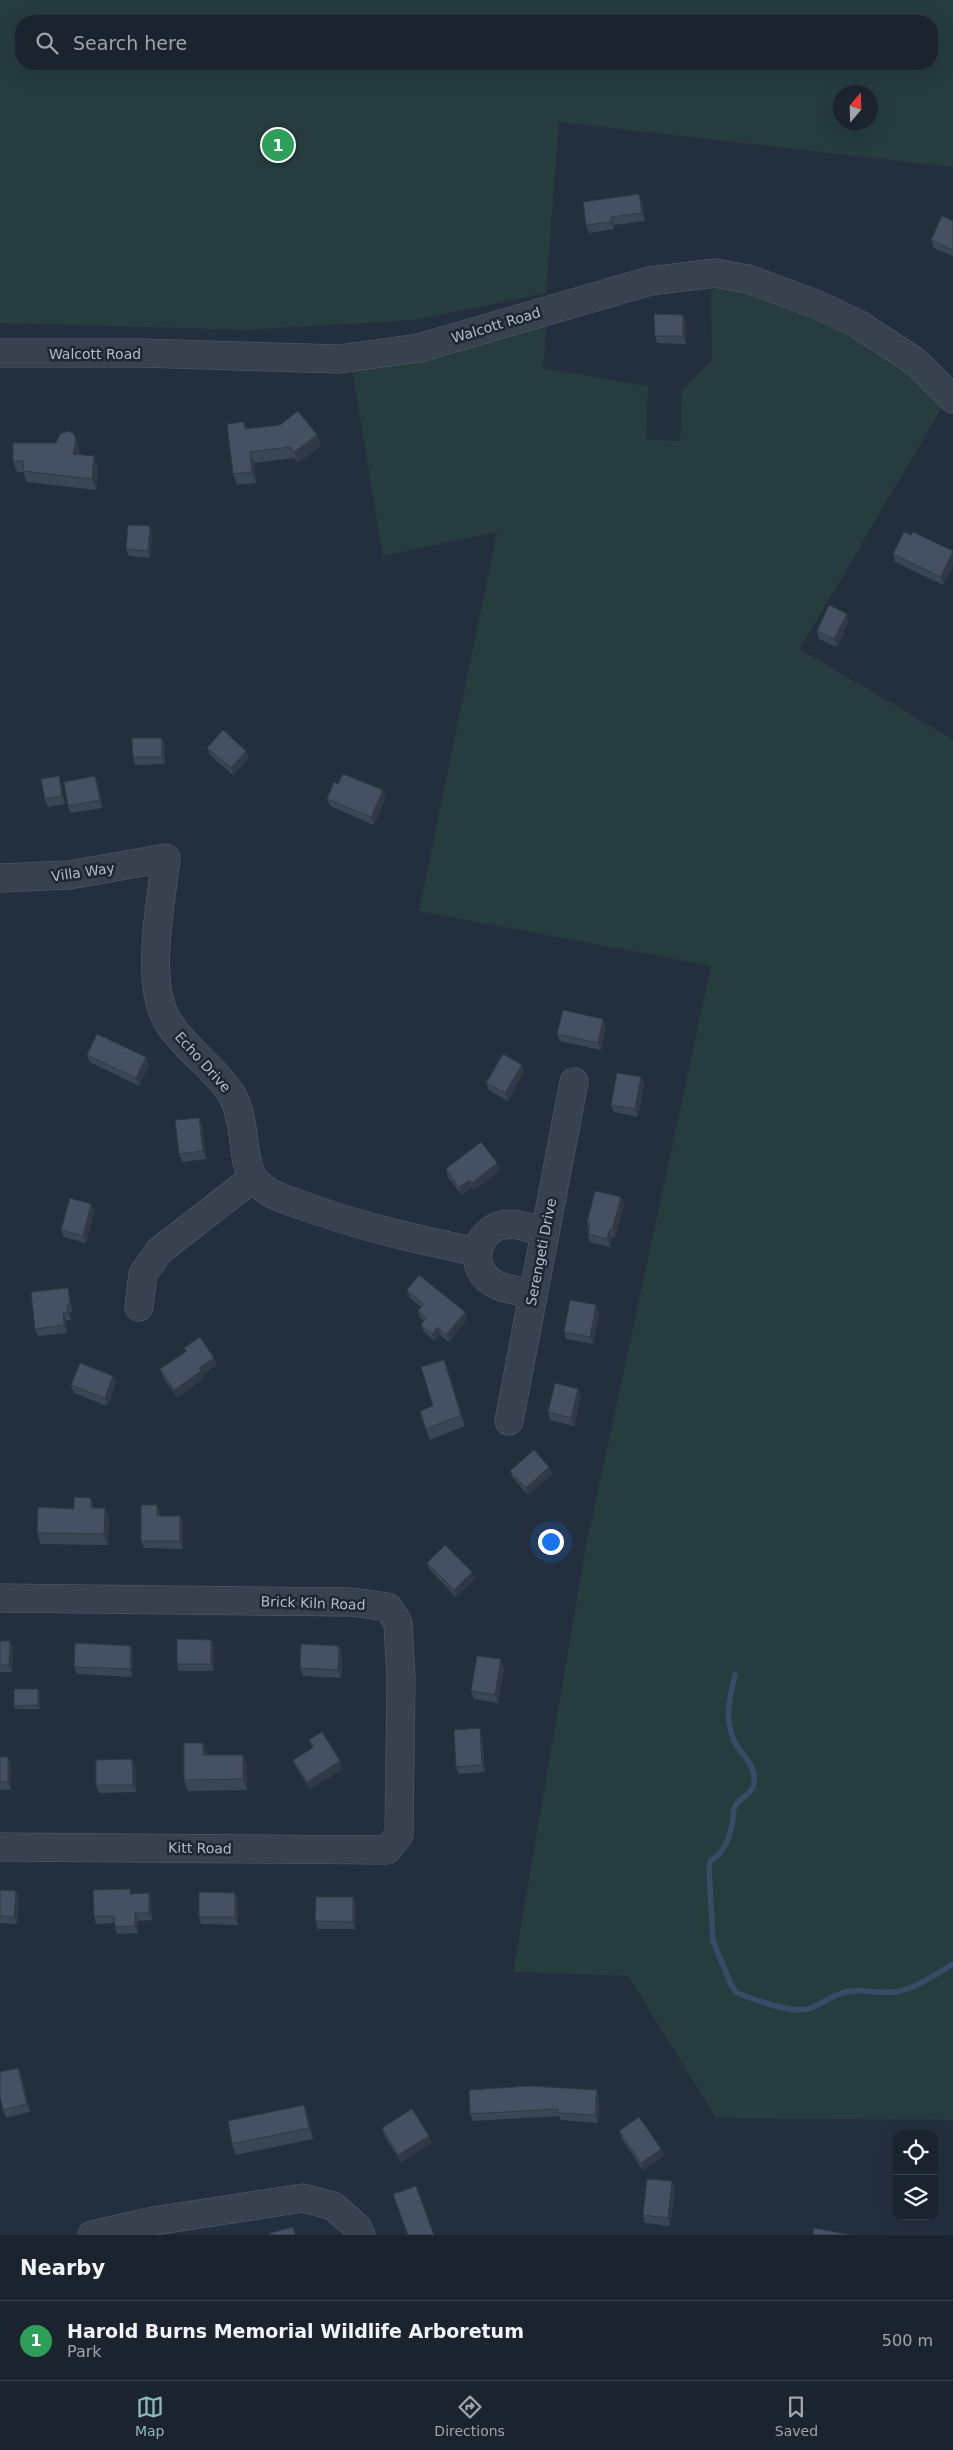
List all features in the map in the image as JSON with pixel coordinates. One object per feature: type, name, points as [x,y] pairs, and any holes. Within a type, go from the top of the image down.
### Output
[{"type":"street","name":"Walcott Road","points":[[0,353],[141,353],[339,359],[419,348],[650,281],[715,273],[748,279],[816,304],[858,324],[916,362],[953,399]]},
{"type":"street","name":"Villa Way","points":[[0,878],[69,875],[166,858]]},
{"type":"street","name":"Echo Drive","points":[[166,858],[155,968],[156,988],[160,1007],[169,1025],[218,1077],[236,1100],[241,1113],[248,1162],[253,1178]]},
{"type":"street","name":"Serengeti Drive","points":[[509,1421],[574,1082]]},
{"type":"street","points":[[139,1307],[143,1274],[159,1251],[253,1178],[275,1196],[350,1222],[478,1252]]},
{"type":"street","points":[[533,1294],[496,1284],[487,1279],[480,1270],[478,1252],[484,1236],[493,1228],[504,1224],[545,1232]]},
{"type":"street","name":"Brick Kiln Road","points":[[0,1598],[351,1602],[388,1607],[398,1623],[402,1678],[399,1835],[395,1840]]},
{"type":"street","name":"Kitt Road","points":[[0,1847],[387,1850],[395,1840]]},
{"type":"street","points":[[92,2235],[154,2220],[303,2198],[333,2206],[358,2228],[361,2235]]},
{"type":"green space","points":[[0,0],[953,0],[953,167],[559,122],[546,293],[415,320],[247,330],[0,323]]},
{"type":"green space","points":[[721,281],[792,307],[891,355],[945,402],[800,649],[953,740],[953,2120],[716,2118],[628,1976],[513,1972],[586,1546],[711,966],[419,911],[497,532],[383,556],[352,369],[547,319],[543,368],[648,386],[646,439],[680,441],[682,391],[712,360],[711,283]]},
{"type":"building","points":[[639,194],[642,213],[611,217],[611,222],[586,225],[583,202]]},
{"type":"building","points":[[942,216],[953,221],[953,250],[931,240]]},
{"type":"building","points":[[654,314],[683,315],[683,336],[655,336]]},
{"type":"building","points":[[298,411],[317,435],[294,452],[290,447],[250,452],[252,472],[233,474],[227,424],[244,422],[245,429],[280,425]]},
{"type":"building","points":[[68,431],[73,433],[76,439],[73,454],[94,456],[92,479],[23,471],[24,461],[13,461],[13,443],[56,443],[60,434]]},
{"type":"building","points":[[128,525],[150,526],[148,551],[126,549]]},
{"type":"building","points":[[904,532],[911,535],[913,532],[953,551],[941,577],[893,554]]},
{"type":"building","points":[[829,605],[847,614],[834,639],[817,631]]},
{"type":"building","points":[[223,730],[246,751],[231,768],[207,748]]},
{"type":"building","points":[[132,738],[162,738],[162,757],[133,757]]},
{"type":"building","points":[[343,774],[383,790],[371,817],[327,799],[334,782],[338,784]]},
{"type":"building","points":[[59,776],[62,796],[45,799],[41,779]]},
{"type":"building","points":[[95,776],[100,800],[68,806],[64,782]]},
{"type":"building","points":[[563,1010],[603,1019],[598,1043],[557,1034]]},
{"type":"building","points":[[97,1034],[146,1057],[136,1078],[87,1055]]},
{"type":"building","points":[[503,1054],[522,1065],[505,1093],[486,1083]]},
{"type":"building","points":[[617,1073],[641,1077],[635,1109],[611,1105]]},
{"type":"building","points":[[199,1118],[203,1151],[179,1154],[175,1120]]},
{"type":"building","points":[[481,1142],[497,1163],[472,1183],[470,1180],[459,1187],[446,1169]]},
{"type":"building","points":[[595,1191],[621,1197],[612,1230],[610,1229],[607,1239],[588,1234],[590,1223],[587,1223]]},
{"type":"building","points":[[70,1198],[91,1204],[83,1236],[61,1230]]},
{"type":"building","points":[[419,1275],[465,1312],[446,1335],[438,1327],[432,1334],[421,1325],[426,1318],[418,1311],[423,1304],[407,1290]]},
{"type":"building","points":[[68,1288],[70,1305],[67,1305],[68,1312],[63,1313],[64,1325],[35,1329],[31,1292]]},
{"type":"building","points":[[570,1300],[596,1305],[590,1337],[564,1332]]},
{"type":"building","points":[[200,1337],[214,1358],[199,1368],[201,1371],[174,1390],[160,1369],[187,1351],[184,1348]]},
{"type":"building","points":[[444,1360],[461,1415],[426,1429],[420,1411],[433,1406],[421,1367]]},
{"type":"building","points":[[80,1363],[113,1376],[105,1398],[71,1385]]},
{"type":"building","points":[[555,1383],[578,1389],[571,1418],[548,1412]]},
{"type":"building","points":[[534,1450],[549,1467],[526,1488],[510,1471]]},
{"type":"building","points":[[74,1497],[91,1498],[91,1508],[105,1508],[104,1534],[37,1533],[38,1507],[74,1509]]},
{"type":"building","points":[[141,1505],[157,1505],[157,1516],[180,1516],[180,1541],[141,1541]]},
{"type":"building","points":[[445,1545],[472,1572],[454,1590],[427,1563]]},
{"type":"building","points":[[177,1639],[211,1640],[211,1664],[177,1664]]},
{"type":"building","points":[[0,1641],[10,1641],[9,1665],[0,1665]]},
{"type":"building","points":[[75,1643],[131,1646],[130,1669],[74,1667]]},
{"type":"building","points":[[301,1644],[339,1646],[338,1670],[300,1668]]},
{"type":"building","points":[[477,1656],[501,1659],[495,1695],[471,1691]]},
{"type":"building","points":[[14,1689],[38,1689],[38,1705],[14,1706]]},
{"type":"building","points":[[480,1728],[482,1765],[456,1767],[454,1730]]},
{"type":"building","points":[[322,1732],[340,1761],[307,1782],[293,1760],[314,1747],[309,1740]]},
{"type":"building","points":[[184,1743],[203,1743],[203,1755],[243,1755],[243,1779],[184,1780]]},
{"type":"building","points":[[0,1757],[8,1757],[8,1782],[0,1782]]},
{"type":"building","points":[[132,1759],[133,1785],[96,1785],[96,1760]]},
{"type":"building","points":[[130,1889],[130,1894],[149,1893],[149,1913],[135,1913],[135,1926],[115,1927],[114,1916],[94,1916],[93,1890]]},
{"type":"building","points":[[0,1890],[16,1891],[14,1917],[0,1916]]},
{"type":"building","points":[[199,1892],[235,1893],[235,1917],[199,1917]]},
{"type":"building","points":[[316,1897],[353,1897],[353,1922],[315,1921]]},
{"type":"building","points":[[18,2068],[27,2104],[3,2110],[0,2096],[0,2072]]},
{"type":"building","points":[[529,2086],[597,2090],[595,2115],[558,2113],[558,2109],[470,2114],[469,2090]]},
{"type":"building","points":[[304,2105],[309,2128],[232,2144],[228,2121]]},
{"type":"building","points":[[412,2109],[429,2136],[398,2155],[382,2128]]},
{"type":"building","points":[[639,2117],[661,2149],[641,2163],[619,2131]]},
{"type":"building","points":[[647,2179],[672,2181],[668,2218],[643,2215]]},
{"type":"building","points":[[416,2186],[434,2235],[408,2235],[393,2194]]},
{"type":"building","points":[[293,2227],[295,2235],[270,2235],[270,2233]]},
{"type":"building","points":[[814,2228],[852,2235],[813,2235]]},
{"type":"waterway","points":[[735,1675],[729,1702],[730,1729],[737,1746],[752,1767],[754,1781],[750,1792],[735,1806],[727,1841],[719,1854],[711,1860],[709,1867],[713,1941],[731,1985],[737,1993],[774,2006],[804,2010],[847,1992],[895,1992],[910,1988],[953,1964]]},
{"type":"place","name":"Harold Burns Memorial Wildlife Arboretum","points":[[278,145]]}]
